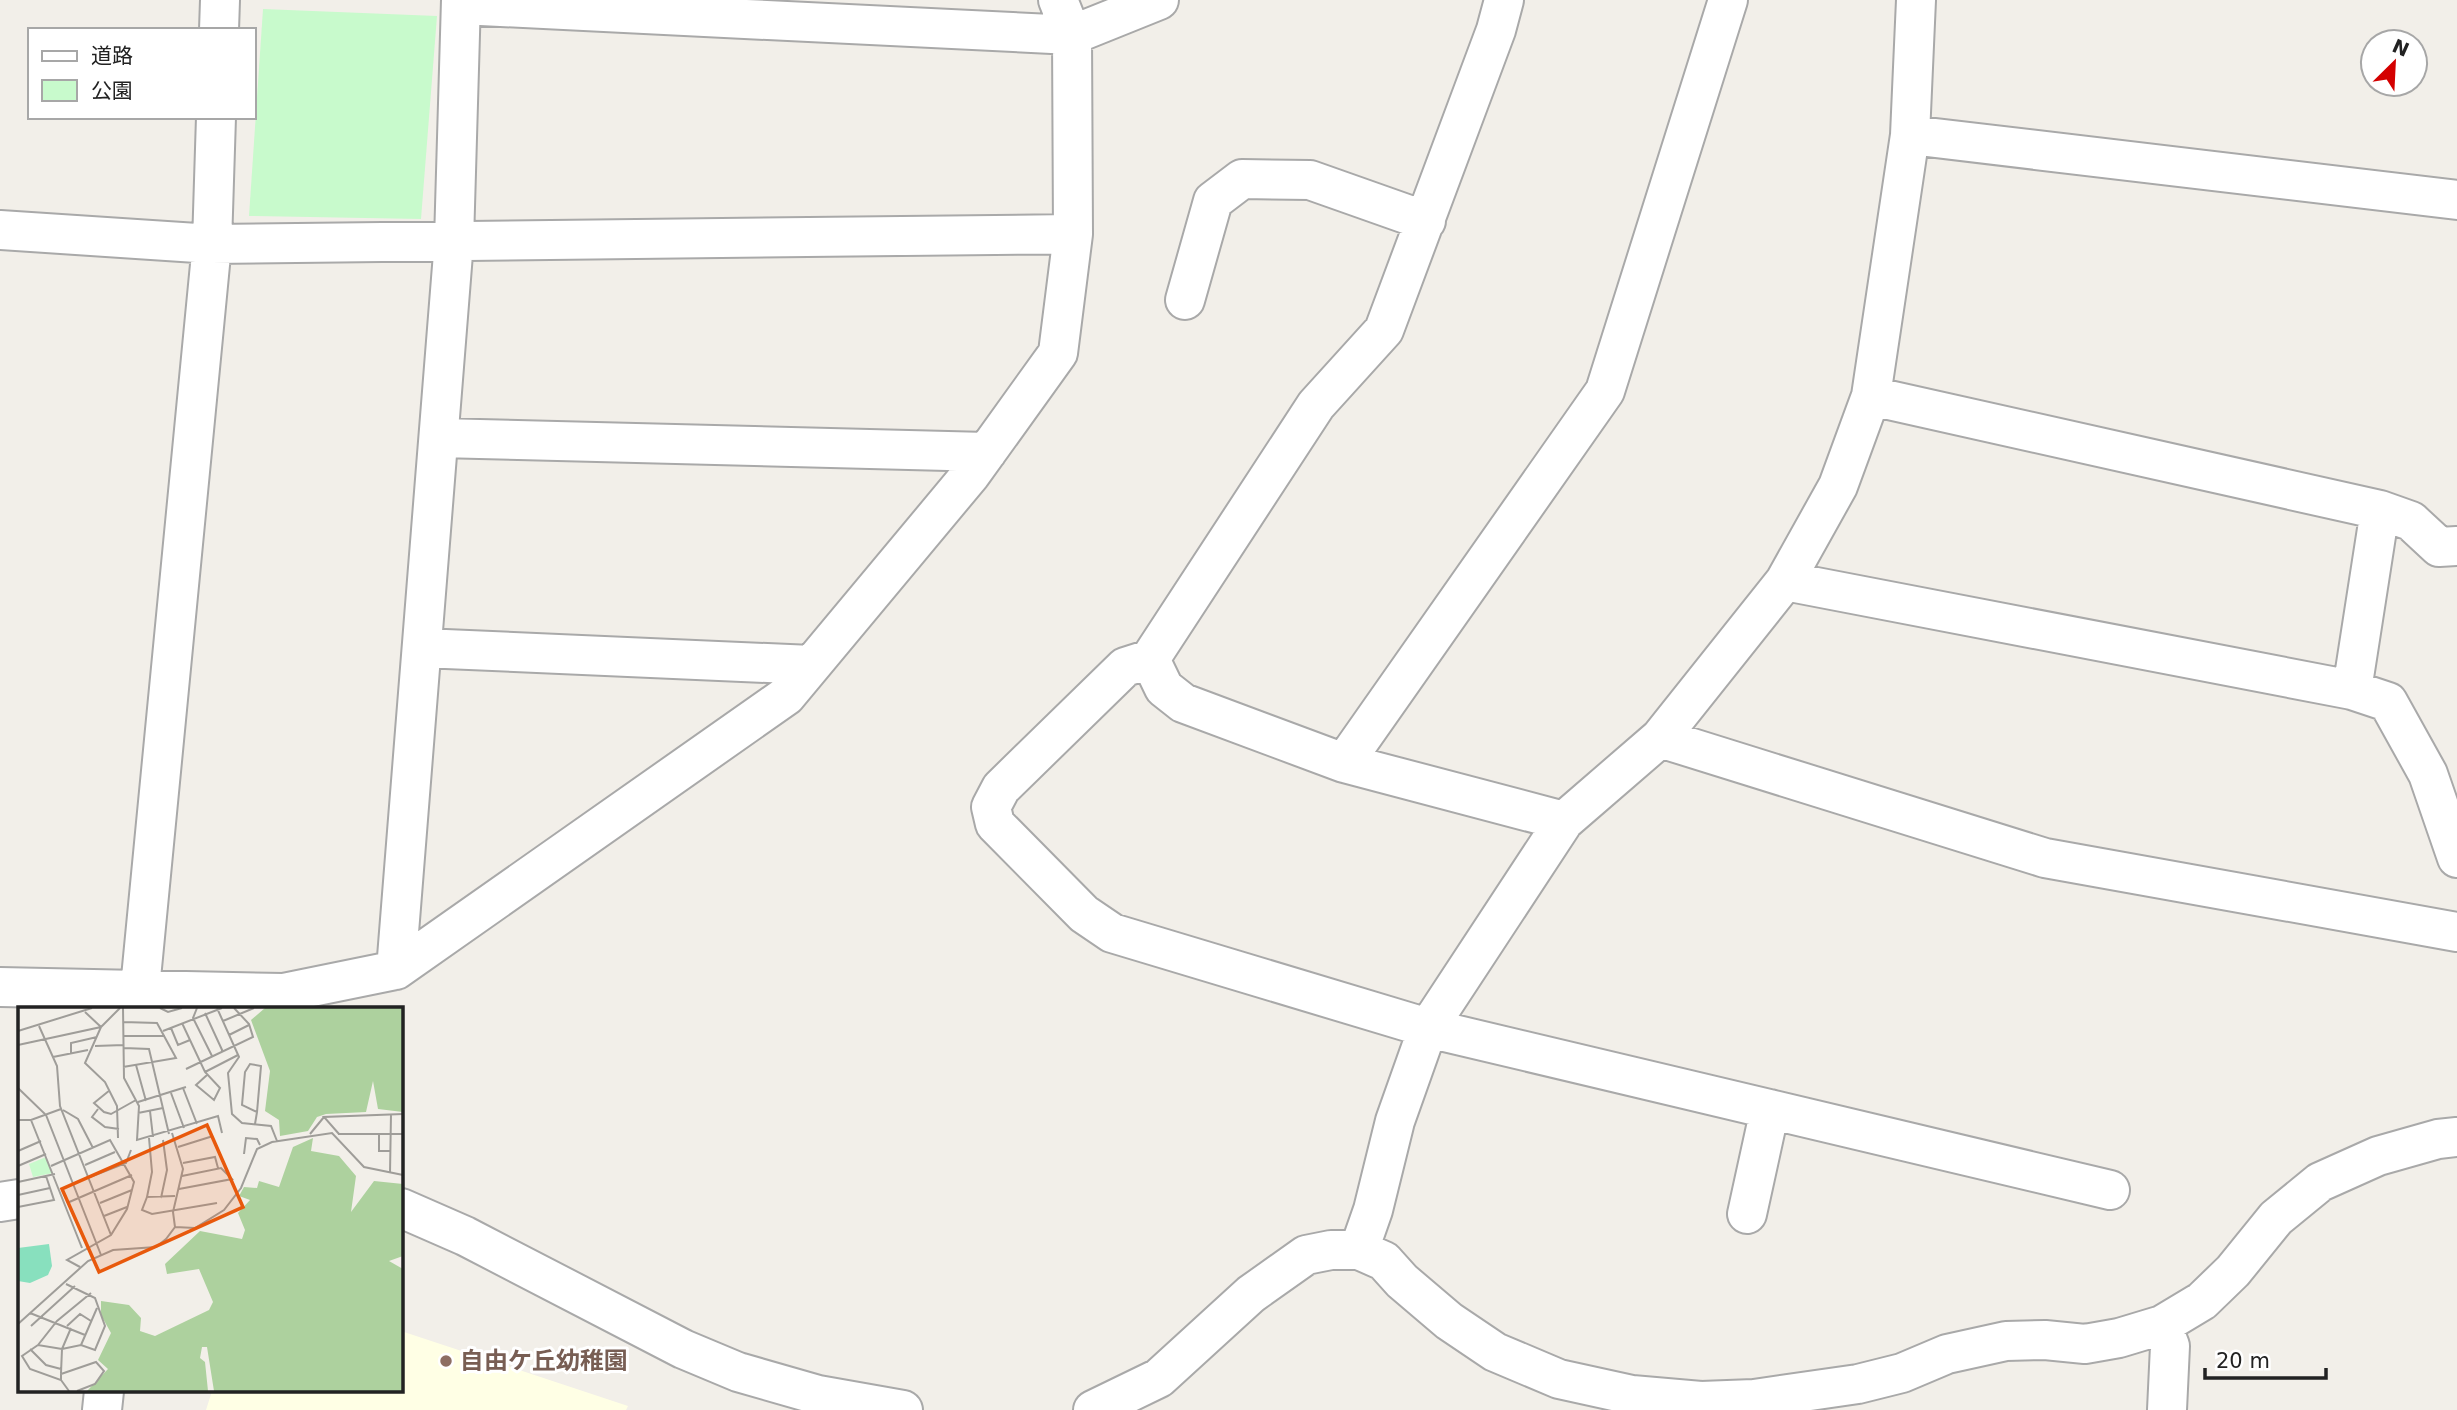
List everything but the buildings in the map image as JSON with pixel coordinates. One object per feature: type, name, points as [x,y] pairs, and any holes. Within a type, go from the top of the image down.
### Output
[{"type":"street","points":[[219,28],[220,0]]},
{"type":"street","points":[[0,987],[139,1000],[283,993],[396,970],[786,696],[971,474],[1058,353],[1073,234],[1072,35],[1058,0]]},
{"type":"street","points":[[396,970],[454,241],[461,2],[1072,35],[1159,0]]},
{"type":"street","points":[[1504,0],[1496,30],[1384,330],[1316,405],[1150,659],[1125,667],[1001,788],[991,807],[995,824],[1083,914],[1112,933],[1428,1028],[2110,1190]]},
{"type":"street","points":[[1344,763],[1605,391],[1728,0]]},
{"type":"street","points":[[1359,1250],[1373,1210],[1395,1121],[1428,1028],[1564,821],[1660,738],[1784,581],[1838,486],[1871,396],[1910,135],[1916,0]]},
{"type":"street","points":[[139,1000],[212,244],[216,119]]},
{"type":"street","points":[[1910,135],[2457,200]]},
{"type":"street","points":[[1185,300],[1213,201],[1242,179],[1310,180],[1426,221]]},
{"type":"street","points":[[0,230],[212,244],[1073,234]]},
{"type":"street","points":[[1871,396],[2381,510],[2411,521],[2439,547],[2457,546]]},
{"type":"street","points":[[439,438],[986,452]]},
{"type":"street","points":[[2352,690],[2381,510]]},
{"type":"street","points":[[1784,581],[2352,690],[2388,702],[2428,774],[2457,858]]},
{"type":"street","points":[[422,648],[812,665]]},
{"type":"street","points":[[1150,659],[1164,688],[1183,704],[1344,763],[1564,821]]},
{"type":"street","points":[[1660,738],[2045,858],[2457,932]]},
{"type":"street","points":[[1747,1214],[1770,1109]]},
{"type":"street","points":[[1093,1410],[1159,1378],[1251,1294],[1306,1255],[1331,1250],[1359,1250],[1384,1261],[1402,1281],[1449,1321],[1495,1352],[1559,1379],[1632,1395],[1701,1401],[1754,1399],[1858,1384],[1902,1373],[1947,1354],[2006,1341],[2045,1340],[2085,1344],[2119,1338],[2162,1325],[2202,1301],[2234,1271],[2276,1218],[2320,1182],[2378,1156],[2438,1139],[2457,1138]]},
{"type":"street","points":[[0,1202],[18,1199]]},
{"type":"street","points":[[402,1208],[465,1236],[683,1349],[727,1367],[818,1395],[903,1410]]},
{"type":"street","points":[[2162,1325],[2170,1346],[2167,1410]]},
{"type":"street","points":[[102,1410],[104,1392]]},
{"type":"shaded area","name":"自由ケ丘幼稚園","points":[[402,1331],[628,1406],[626,1410],[206,1410],[212,1392],[402,1392]]},
{"type":"green space","points":[[263,9],[437,16],[421,219],[249,216]]},
{"type":"place","name":"自由ケ丘幼稚園","points":[[446,1361]]}]
